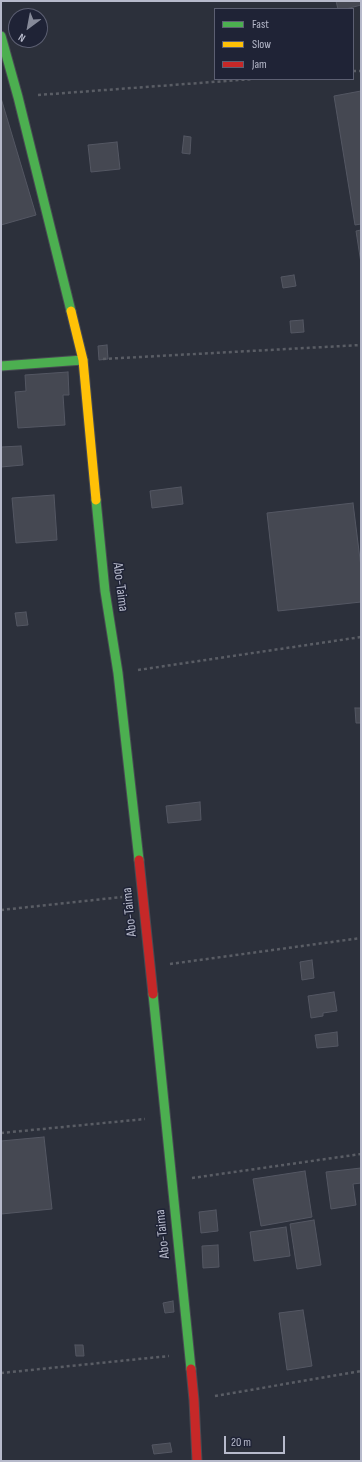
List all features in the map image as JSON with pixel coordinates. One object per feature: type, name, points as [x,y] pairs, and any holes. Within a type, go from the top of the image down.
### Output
[{"type":"street","name":"Abo-Taima","points":[[1,36],[18,97],[83,360],[105,591],[118,673],[143,895],[190,1354],[197,1461]]},
{"type":"street","points":[[1,366],[83,360]]},
{"type":"path","points":[[18,97],[240,80]]},
{"type":"path","points":[[83,360],[361,345]]},
{"type":"path","points":[[118,673],[361,637]]},
{"type":"path","points":[[1,910],[143,895]]},
{"type":"path","points":[[150,966],[361,938]]},
{"type":"path","points":[[1,1133],[165,1117]]},
{"type":"path","points":[[172,1181],[361,1154]]},
{"type":"path","points":[[1,1372],[190,1354]]},
{"type":"path","points":[[194,1400],[361,1371]]},
{"type":"building","points":[[336,1],[361,1],[361,5],[350,8],[338,8]]},
{"type":"building","points":[[361,91],[361,224],[355,225],[334,96]]},
{"type":"building","points":[[1,98],[36,215],[1,225]]},
{"type":"building","points":[[184,136],[191,137],[190,154],[182,153]]},
{"type":"building","points":[[117,142],[120,169],[91,172],[88,145]]},
{"type":"building","points":[[361,230],[361,263],[356,231]]},
{"type":"building","points":[[294,275],[296,286],[283,288],[281,277]]},
{"type":"building","points":[[303,320],[304,332],[291,333],[290,321]]},
{"type":"building","points":[[107,345],[108,359],[99,360],[98,346]]},
{"type":"building","points":[[68,372],[69,395],[63,395],[65,425],[18,428],[15,392],[26,391],[25,375]]},
{"type":"building","points":[[21,446],[23,465],[1,467],[1,447]]},
{"type":"building","points":[[181,487],[183,504],[152,508],[150,491]]},
{"type":"building","points":[[54,495],[57,540],[16,543],[12,498]]},
{"type":"building","points":[[353,503],[361,567],[361,602],[278,611],[267,513]]},
{"type":"building","points":[[26,612],[28,625],[17,626],[15,613]]},
{"type":"building","points":[[355,708],[361,708],[361,723],[356,723]]},
{"type":"building","points":[[200,802],[201,820],[168,823],[166,806]]},
{"type":"building","points":[[312,960],[314,978],[302,980],[300,962]]},
{"type":"building","points":[[334,992],[337,1011],[323,1013],[323,1016],[311,1018],[308,996]]},
{"type":"building","points":[[337,1032],[338,1046],[317,1048],[315,1035]]},
{"type":"building","points":[[44,1137],[52,1209],[1,1214],[1,1141]]},
{"type":"building","points":[[361,1168],[361,1183],[353,1184],[356,1205],[331,1209],[326,1172]]},
{"type":"building","points":[[305,1171],[312,1217],[261,1226],[253,1179]]},
{"type":"building","points":[[216,1210],[218,1231],[201,1233],[199,1212]]},
{"type":"building","points":[[314,1220],[321,1265],[297,1269],[290,1224]]},
{"type":"building","points":[[286,1227],[290,1256],[254,1261],[250,1232]]},
{"type":"building","points":[[218,1245],[219,1267],[203,1268],[202,1246]]},
{"type":"building","points":[[173,1301],[174,1312],[165,1313],[163,1303]]},
{"type":"building","points":[[303,1310],[312,1366],[287,1370],[279,1313]]},
{"type":"building","points":[[75,1345],[83,1345],[84,1356],[76,1356]]},
{"type":"building","points":[[170,1443],[172,1452],[154,1454],[152,1445]]},
{"type":"traffic: fast","points":[[1,36],[18,97],[71,311]]},
{"type":"traffic: fast","points":[[1,366],[83,360]]},
{"type":"traffic: fast","points":[[96,500],[105,591],[118,673],[139,860]]},
{"type":"traffic: fast","points":[[153,994],[191,1369]]},
{"type":"traffic: slow","points":[[71,311],[83,360],[96,500]]},
{"type":"traffic: jam","points":[[139,860],[153,994]]},
{"type":"traffic: jam","points":[[191,1369],[197,1461]]}]
